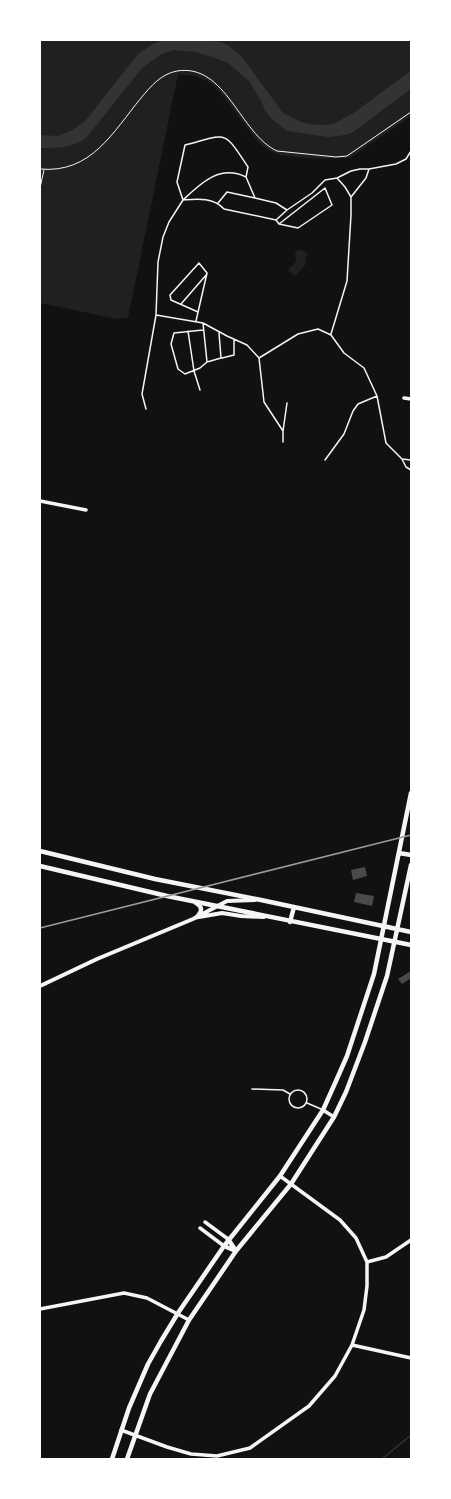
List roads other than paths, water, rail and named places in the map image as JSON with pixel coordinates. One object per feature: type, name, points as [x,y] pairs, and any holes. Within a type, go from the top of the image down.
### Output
[{"type":"main road","points":[[112,1459],[129,1408],[148,1364],[178,1313],[228,1239],[280,1176],[323,1110],[347,1056],[374,974],[411,793]]},
{"type":"main road","points":[[40,851],[155,879],[411,932]]},
{"type":"main road","points":[[399,853],[411,855]]},
{"type":"main road","points":[[40,866],[194,902],[411,945]]},
{"type":"main road","points":[[128,1459],[150,1394],[189,1320],[236,1251],[291,1184],[334,1117],[346,1092],[384,987],[411,866]]},
{"type":"main road","points":[[194,902],[202,909],[195,918]]},
{"type":"main road","points":[[290,922],[294,907]]},
{"type":"main road","points":[[228,1239],[236,1251]]},
{"type":"main road","points":[[224,1246],[236,1251]]},
{"type":"street","points":[[404,398],[411,399]]},
{"type":"street","points":[[40,501],[86,510]]},
{"type":"street","points":[[40,986],[97,959],[195,918],[227,901],[261,900]]},
{"type":"street","points":[[195,918],[222,913],[242,916],[270,917]]},
{"type":"street","points":[[323,1110],[334,1117]]},
{"type":"street","points":[[121,1430],[191,1454],[218,1456],[250,1448],[309,1406],[335,1376],[352,1345],[364,1310],[367,1286],[367,1262],[356,1238],[340,1220],[280,1176]]},
{"type":"street","points":[[205,1222],[228,1239]]},
{"type":"street","points":[[200,1228],[224,1246]]},
{"type":"street","points":[[367,1262],[386,1257],[411,1240]]},
{"type":"street","points":[[40,1309],[124,1293],[147,1298],[189,1320]]},
{"type":"street","points":[[352,1345],[411,1358]]},
{"type":"lane","points":[[183,200],[177,182],[185,145],[212,137],[223,137],[233,144],[242,156],[248,167],[246,176],[255,198]]},
{"type":"lane","points":[[276,220],[287,210],[312,193],[325,180],[337,178],[360,168],[369,169],[396,164],[406,159],[411,151]]},
{"type":"lane","points":[[351,197],[366,178],[369,169]]},
{"type":"lane","points":[[146,409],[142,394],[156,315],[158,262],[163,237],[169,222],[183,200],[205,180],[228,172],[237,172],[246,176]]},
{"type":"lane","points":[[331,334],[347,281],[351,215],[351,197],[337,178]]},
{"type":"lane","points":[[183,200],[202,199],[218,203],[224,209],[276,220],[279,224],[298,228],[332,205],[325,188],[279,224]]},
{"type":"lane","points":[[218,203],[227,192],[276,203],[287,210]]},
{"type":"lane","points":[[198,312],[171,300],[170,295],[199,263],[207,273]]},
{"type":"lane","points":[[196,322],[207,273]]},
{"type":"lane","points":[[181,304],[207,273]]},
{"type":"lane","points":[[156,315],[203,323],[247,345],[259,358],[264,402],[283,431]]},
{"type":"lane","points":[[203,323],[207,362]]},
{"type":"lane","points":[[259,358],[298,334],[318,329],[331,334],[344,353],[364,368],[377,396],[386,443],[402,459],[406,467],[411,470]]},
{"type":"lane","points":[[204,330],[174,333],[171,344],[178,369],[185,374],[200,368],[207,362],[234,355],[234,339]]},
{"type":"lane","points":[[188,331],[194,371],[200,390]]},
{"type":"lane","points":[[219,332],[221,358]]},
{"type":"lane","points":[[325,460],[344,434],[358,404],[377,396]]},
{"type":"lane","points":[[283,442],[287,403]]},
{"type":"lane","points":[[402,459],[411,460]]},
{"type":"lane","points":[[252,1089],[283,1090],[290,1094]]},
{"type":"lane","points":[[296,1089],[301,1090],[307,1095],[307,1103],[301,1108],[293,1106],[289,1100],[290,1094],[296,1089]]},
{"type":"lane","points":[[307,1103],[323,1110]]},
{"type":"waterway","points":[[382,1459],[411,1435]]},
{"type":"railway","points":[[40,928],[411,835]]}]
